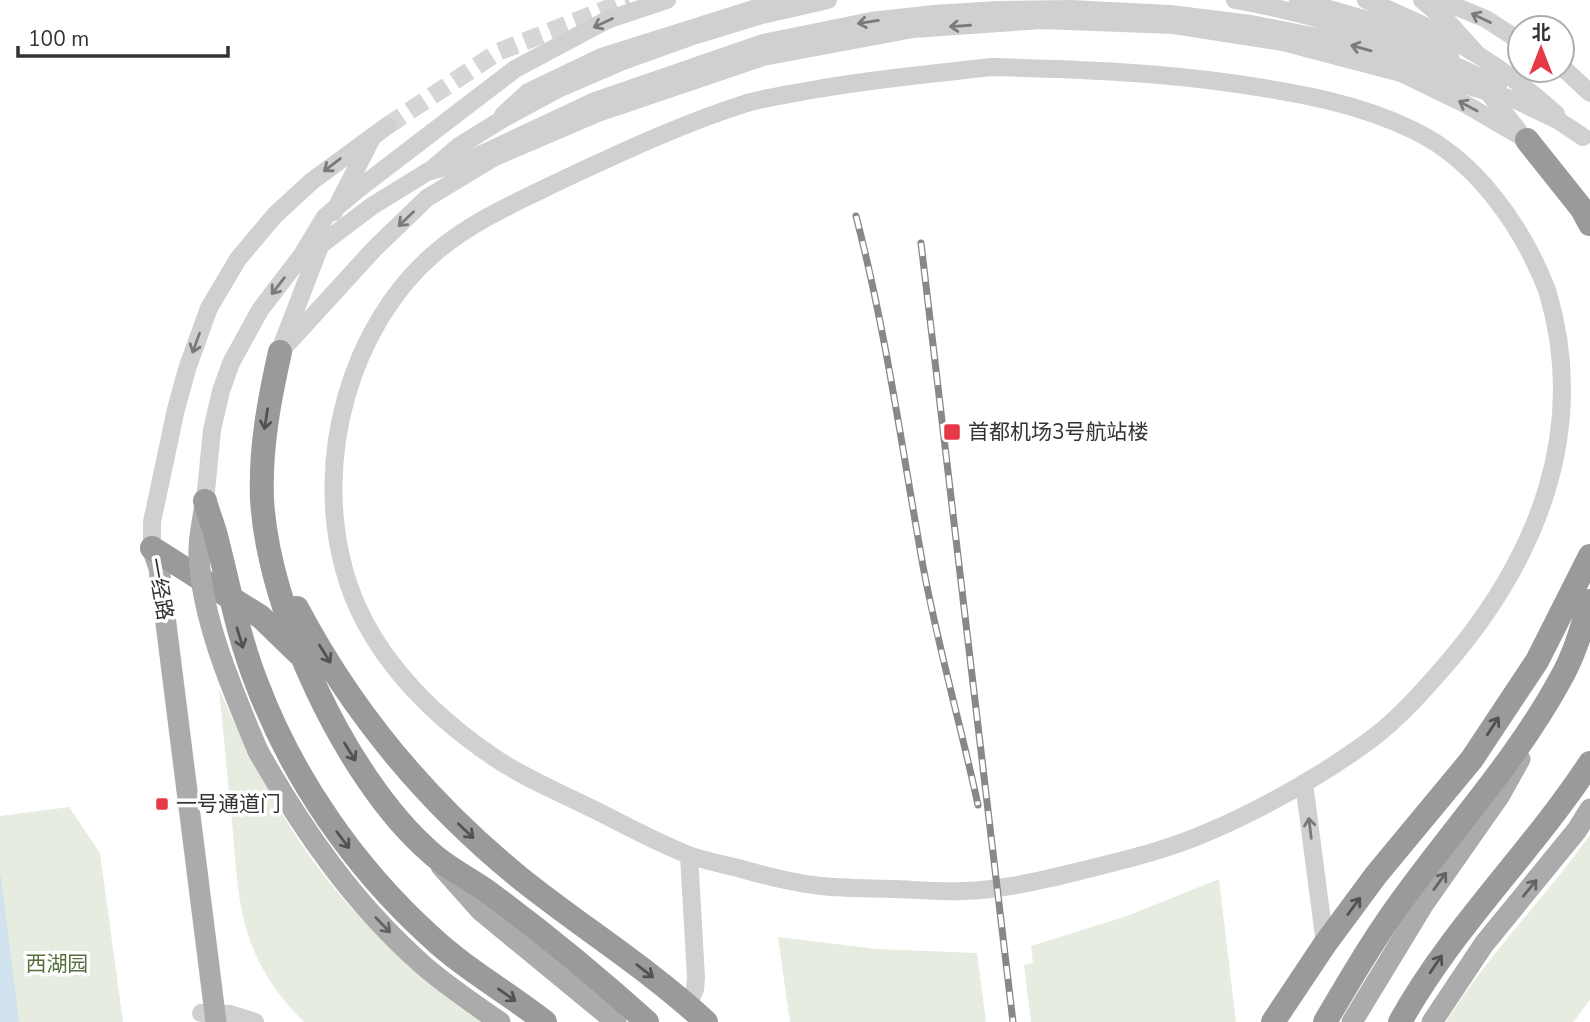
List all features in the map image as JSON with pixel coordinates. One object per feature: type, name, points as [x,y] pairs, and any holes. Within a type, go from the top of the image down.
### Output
[{"type":"highway","points":[[1527,140],[1586,216]]},
{"type":"highway","points":[[280,352],[266,420],[262,456],[263,508],[270,551],[291,623],[325,707],[353,757],[389,807],[428,851],[491,894],[583,965],[647,1022]]},
{"type":"highway","points":[[205,501],[250,665],[275,727],[313,797],[356,857],[413,921],[442,947],[545,1022]]},
{"type":"highway","points":[[152,548],[261,617],[287,640],[307,665]]},
{"type":"highway","points":[[270,551],[303,619],[355,702],[415,778],[493,856],[697,1014]]},
{"type":"highway","points":[[1273,1022],[1325,944],[1376,875],[1472,759],[1537,661],[1590,556]]},
{"type":"highway","points":[[1325,1022],[1362,959],[1407,892],[1509,759],[1561,680],[1576,646],[1590,601]]},
{"type":"highway","points":[[1400,1022],[1457,934],[1567,798],[1590,763]]},
{"type":"main road","points":[[205,501],[198,555],[207,606],[225,667],[258,751],[315,844],[365,907],[425,967],[500,1022]]},
{"type":"main road","name":"一经路","points":[[152,548],[146,570],[209,1017]]},
{"type":"main road","points":[[1352,1022],[1423,905],[1500,795],[1561,680]]},
{"type":"main road","points":[[1432,1022],[1484,944],[1577,830],[1590,809]]},
{"type":"main road","points":[[428,851],[481,911],[616,1022]]},
{"type":"street","points":[[205,501],[212,430],[227,373],[253,321],[297,262],[320,223],[343,201],[515,69],[607,20],[667,0]]},
{"type":"street","points":[[280,352],[375,248],[427,198],[457,159],[527,92],[601,57],[782,0]]},
{"type":"street","points":[[297,262],[372,206],[427,172],[459,146],[506,117],[645,52],[762,15],[828,0]]},
{"type":"street","points":[[1235,0],[1316,17],[1379,36],[1469,72],[1559,121],[1586,139]]},
{"type":"street","points":[[1298,0],[1395,29],[1466,65],[1527,140]]},
{"type":"street","points":[[1366,0],[1447,36],[1488,59],[1531,91],[1586,139]]},
{"type":"street","points":[[1422,0],[1464,38],[1510,97],[1586,216]]},
{"type":"street","points":[[1440,0],[1486,19],[1506,32]]},
{"type":"street","points":[[427,172],[467,161],[595,101],[763,43],[871,21],[967,11],[1056,9],[1139,12],[1251,24],[1379,53],[1456,82],[1518,101]]},
{"type":"street","points":[[427,198],[493,158],[598,113],[763,57],[913,29],[1042,20],[1174,25],[1283,42],[1401,73],[1467,105],[1527,140]]},
{"type":"street","points":[[991,67],[1095,70],[1197,79],[1310,95],[1370,111],[1422,134],[1471,172],[1510,217],[1534,257],[1553,307],[1564,353],[1567,403],[1560,453],[1541,518],[1512,578],[1469,638],[1423,691],[1378,735],[1304,783],[1220,826],[1161,850],[1034,882],[966,891],[824,887],[790,881],[689,855],[624,825],[499,761],[431,709],[393,666],[360,616],[343,567],[334,510],[336,454],[345,400],[364,347],[396,294],[432,255],[479,220],[641,143],[752,101],[862,81],[991,67]]},
{"type":"street","points":[[1576,80],[1590,93]]},
{"type":"street","points":[[152,548],[152,522],[176,409],[209,308],[238,259],[275,215],[312,181],[387,125],[372,138],[339,199],[280,352]]},
{"type":"street","points":[[1304,783],[1325,944]]},
{"type":"street","points":[[689,855],[697,1014]]},
{"type":"street","points":[[209,1017],[230,1014],[255,1022]]},
{"type":"green space","points":[[219,689],[272,796],[321,872],[373,930],[484,1022],[304,1022],[281,997],[257,958],[241,905]]},
{"type":"green space","name":"西湖园","points":[[69,807],[100,853],[123,1022],[0,1022],[0,816]]},
{"type":"green space","points":[[1590,835],[1590,1000],[1573,1022],[1446,1022],[1498,950]]},
{"type":"green space","points":[[1219,879],[1236,1022],[1031,1022],[1024,965],[1033,963],[1031,946],[1127,916]]},
{"type":"green space","points":[[778,937],[877,949],[977,953],[986,1022],[790,1022]]},
{"type":"water","points":[[0,875],[1,878],[19,1022],[0,1022]]},
{"type":"tunnel","points":[[387,126],[498,52],[629,0]]},
{"type":"railway","points":[[856,216],[885,346],[929,596],[978,805]]},
{"type":"railway","points":[[921,243],[1013,1022]]},
{"type":"place","name":"首都机场3号航站楼","points":[[952,432]]},
{"type":"place","name":"一号通道门","points":[[162,804]]}]
